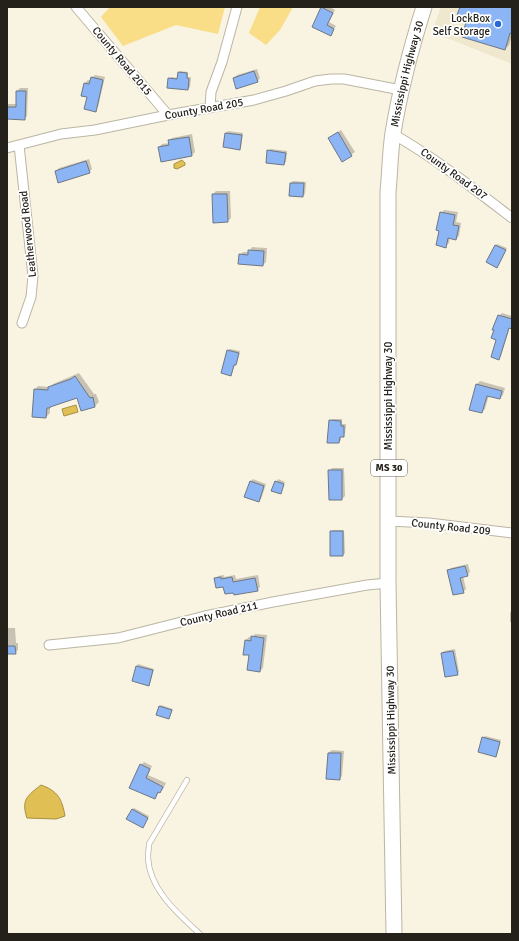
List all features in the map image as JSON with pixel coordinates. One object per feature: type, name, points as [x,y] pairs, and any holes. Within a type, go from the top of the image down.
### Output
[{"type":"main road","name":"Mississippi Highway 30","points":[[394,934],[388,583],[388,192],[393,134],[401,90],[412,45],[424,7]]},
{"type":"street","name":"County Road 2015","points":[[76,7],[168,115]]},
{"type":"street","points":[[210,108],[211,92],[222,62],[237,7]]},
{"type":"street","name":"County Road 205","points":[[7,148],[40,138],[95,130],[168,115],[254,100],[315,81],[344,79],[401,90]]},
{"type":"street","name":"County Road 207","points":[[393,134],[418,148],[512,218]]},
{"type":"street","name":"Leatherwood Road","points":[[19,145],[33,276],[30,297],[22,323]]},
{"type":"street","name":"County Road 209","points":[[389,521],[429,523],[512,533]]},
{"type":"street","name":"County Road 211","points":[[49,645],[118,638],[198,618],[273,602],[367,585],[388,583]]},
{"type":"lane","points":[[187,780],[149,844],[148,856],[151,874],[158,888],[185,920],[200,934]]},
{"type":"shaded area","points":[[110,7],[225,7],[218,34],[176,25],[123,46],[101,17]]},
{"type":"shaded area","points":[[260,7],[293,7],[280,30],[266,45],[249,33]]},
{"type":"shaded area","points":[[441,7],[512,7],[512,64],[432,32]]},
{"type":"shaded area","points":[[182,160],[185,165],[177,169],[174,168],[174,164]]},
{"type":"shaded area","points":[[76,405],[78,412],[64,416],[62,409]]},
{"type":"shaded area","points":[[41,785],[52,790],[58,796],[61,800],[65,816],[56,819],[27,818],[25,812],[26,799]]},
{"type":"building","points":[[321,7],[333,13],[327,25],[334,29],[331,36],[312,27]]},
{"type":"building","points":[[460,7],[512,7],[512,34],[510,33],[505,50],[462,37],[467,18],[457,15]]},
{"type":"building","points":[[254,71],[258,82],[236,89],[233,78]]},
{"type":"building","points":[[178,72],[187,73],[187,78],[189,79],[188,90],[167,88],[168,78],[177,79]]},
{"type":"building","points":[[91,77],[103,80],[96,112],[84,109],[87,97],[81,96],[84,83],[89,84]]},
{"type":"building","points":[[16,91],[26,91],[25,120],[7,119],[7,107],[16,107]]},
{"type":"building","points":[[338,132],[352,156],[342,162],[328,138]]},
{"type":"building","points":[[225,133],[242,135],[240,150],[223,147]]},
{"type":"building","points":[[189,137],[192,156],[161,162],[158,147],[169,145],[168,140]]},
{"type":"building","points":[[267,150],[286,153],[284,165],[266,163]]},
{"type":"building","points":[[86,161],[90,173],[58,183],[55,171]]},
{"type":"building","points":[[290,183],[304,183],[303,197],[289,196]]},
{"type":"building","points":[[212,194],[227,194],[228,222],[213,223]]},
{"type":"building","points":[[440,212],[455,215],[453,225],[459,226],[456,240],[448,238],[446,248],[436,245],[439,231],[436,230]]},
{"type":"building","points":[[495,245],[506,250],[497,268],[486,262]]},
{"type":"building","points":[[248,250],[264,251],[263,266],[238,264],[239,254],[248,255]]},
{"type":"building","points":[[498,315],[512,319],[512,329],[509,328],[499,360],[491,357],[496,340],[491,338],[494,330],[492,330]]},
{"type":"building","points":[[227,350],[239,353],[231,376],[221,373]]},
{"type":"building","points":[[75,376],[90,398],[93,397],[95,407],[81,411],[77,398],[47,408],[46,418],[32,417],[34,389],[48,390],[48,387],[71,379]]},
{"type":"building","points":[[476,384],[502,391],[500,399],[487,396],[482,413],[469,410]]},
{"type":"building","points":[[329,420],[341,421],[341,426],[344,426],[344,437],[340,437],[339,443],[327,443]]},
{"type":"building","points":[[328,470],[342,470],[342,500],[329,500]]},
{"type":"building","points":[[250,481],[264,486],[259,502],[244,497]]},
{"type":"building","points":[[275,481],[284,484],[281,494],[271,491]]},
{"type":"building","points":[[330,531],[343,531],[343,556],[330,556]]},
{"type":"building","points":[[465,566],[468,576],[460,578],[464,593],[453,595],[447,570]]},
{"type":"building","points":[[221,577],[221,579],[232,577],[233,582],[255,578],[258,591],[234,595],[233,593],[225,594],[223,587],[216,588],[214,578]]},
{"type":"building","points":[[251,636],[264,638],[260,672],[247,670],[249,655],[243,655],[245,640],[251,641]]},
{"type":"building","points":[[7,646],[15,646],[16,654],[7,654]]},
{"type":"building","points":[[453,651],[458,675],[445,677],[441,653]]},
{"type":"building","points":[[136,666],[153,670],[149,686],[132,681]]},
{"type":"building","points":[[159,706],[172,710],[169,719],[156,715]]},
{"type":"building","points":[[482,737],[500,742],[496,757],[478,752]]},
{"type":"building","points":[[328,753],[341,753],[340,780],[326,779]]},
{"type":"building","points":[[140,764],[150,769],[146,778],[163,787],[160,793],[158,792],[155,799],[129,788]]},
{"type":"building","points":[[132,809],[148,818],[143,828],[126,819]]},
{"type":"place","name":"LockBox Self Storage","points":[[498,24]]}]
